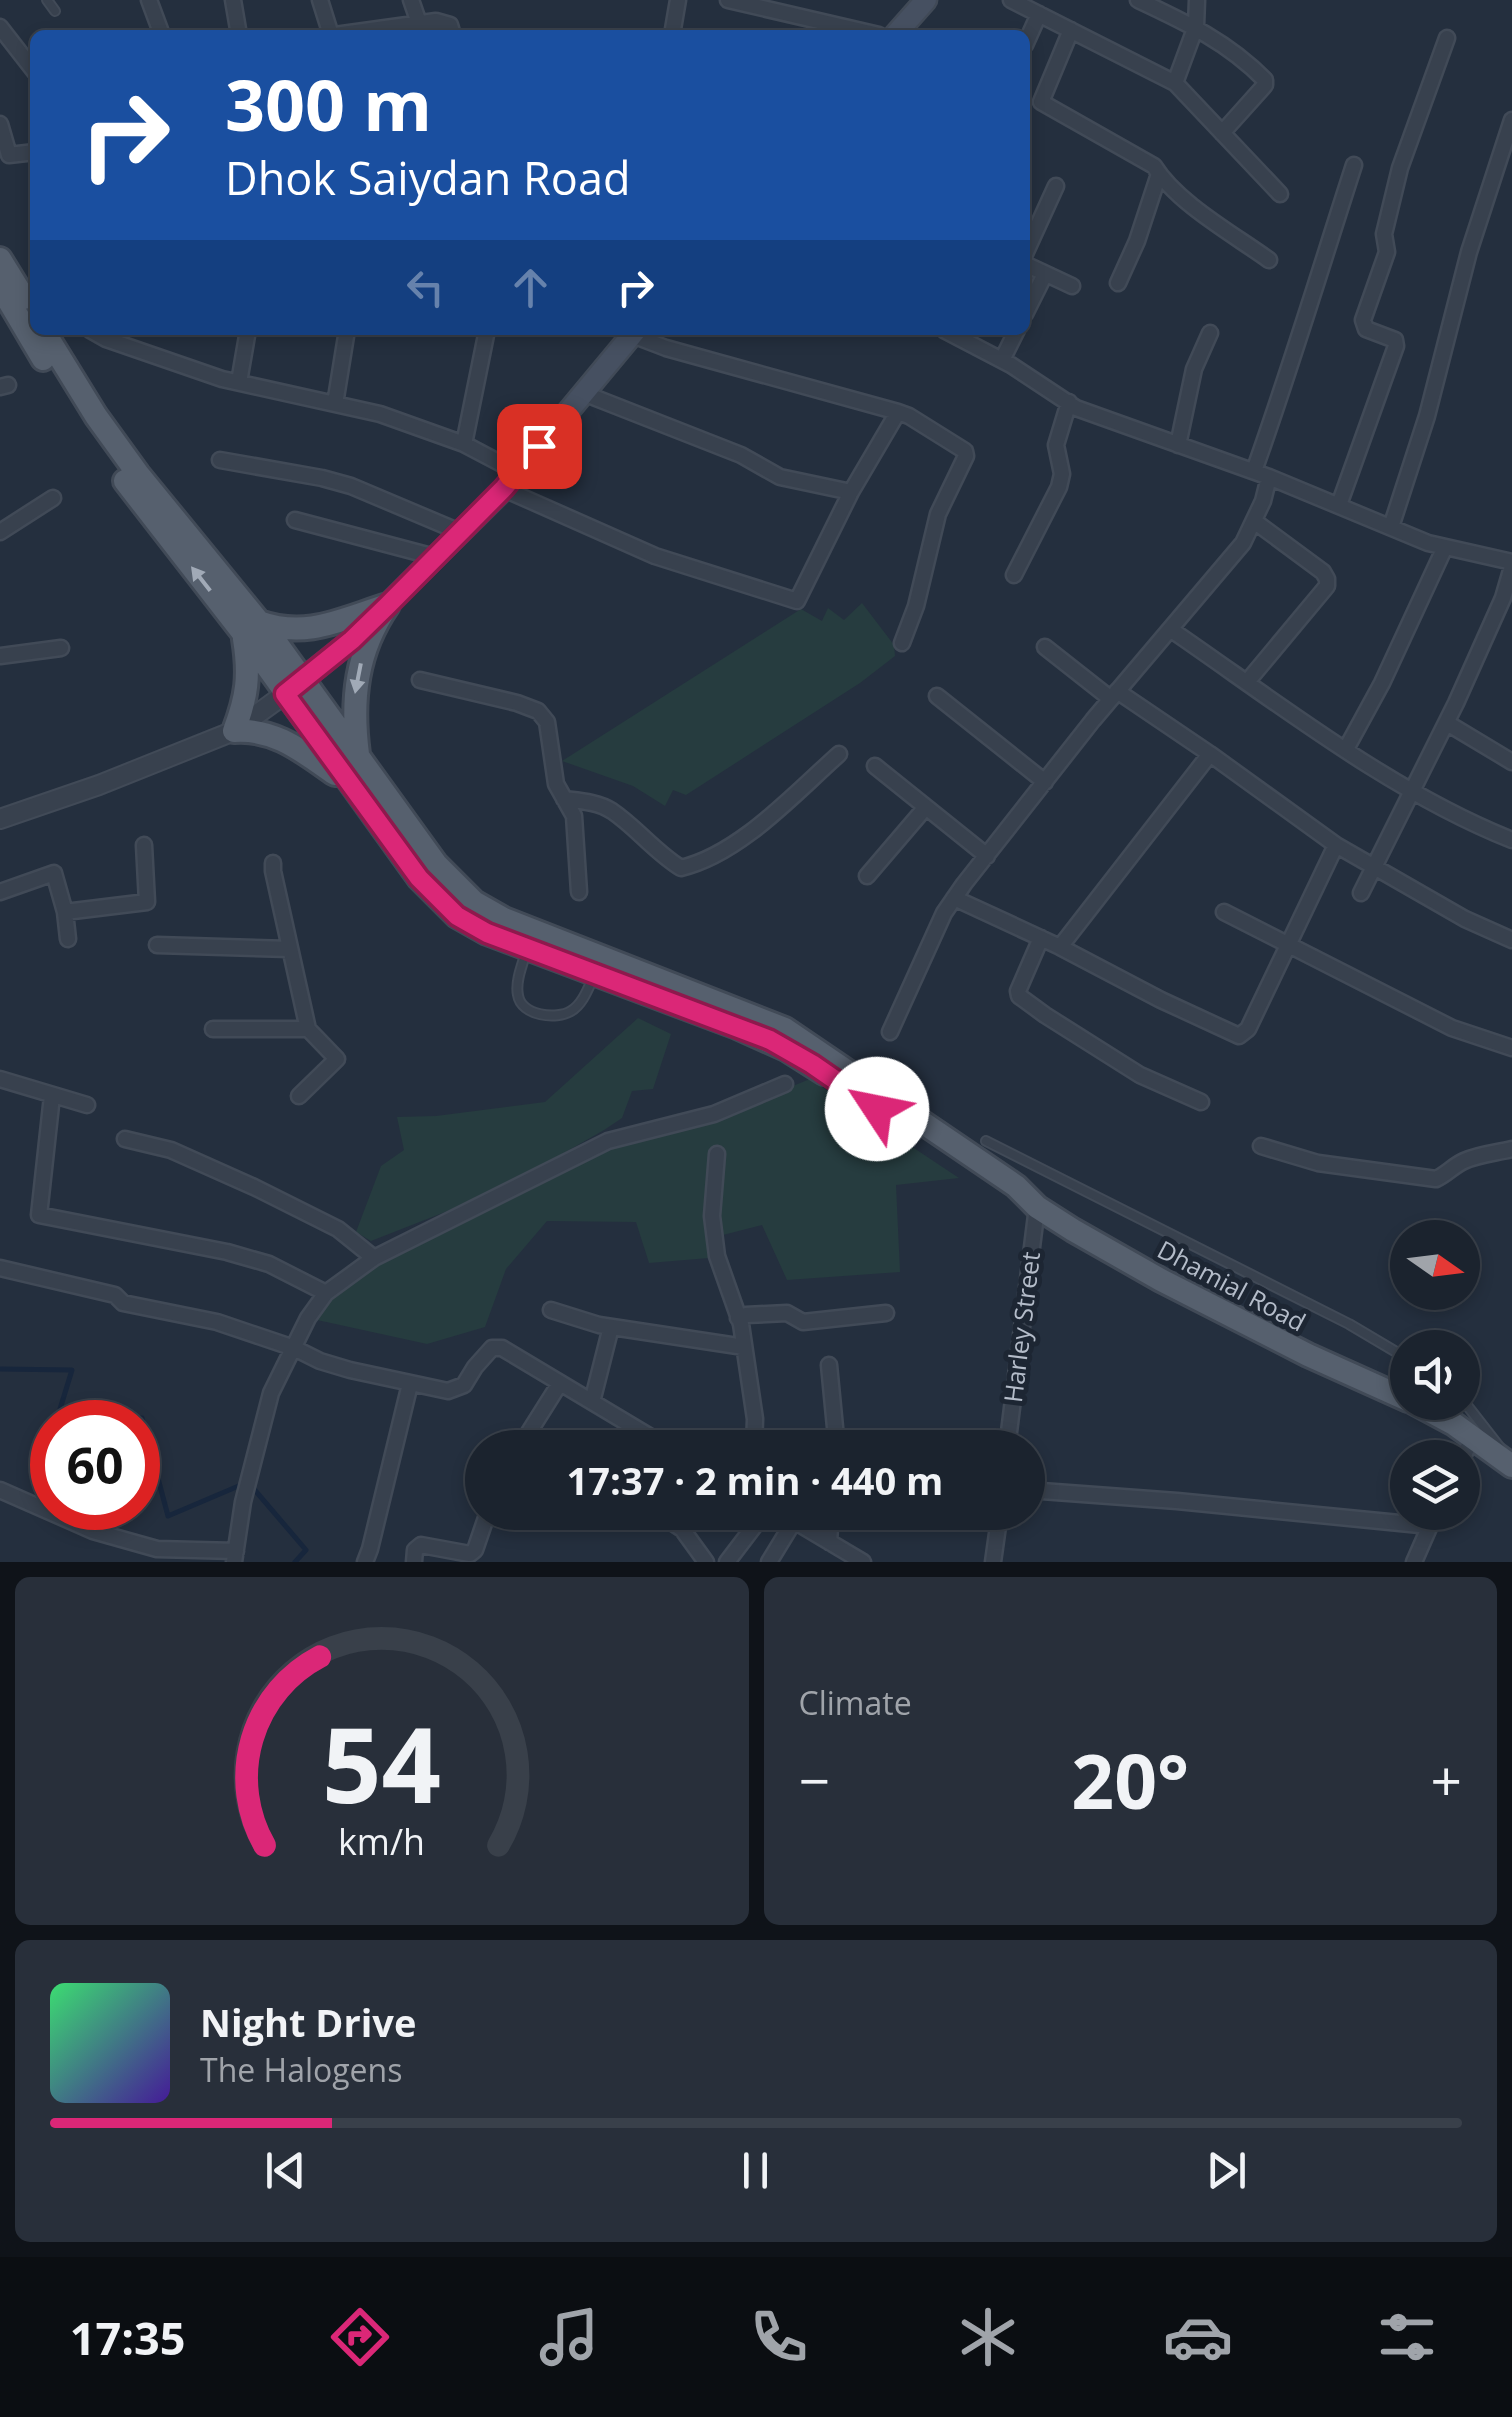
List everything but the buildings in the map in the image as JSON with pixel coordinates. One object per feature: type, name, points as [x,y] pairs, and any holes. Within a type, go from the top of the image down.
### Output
[{"type":"main road","points":[[899,30],[926,0]]},
{"type":"main road","points":[[0,259],[30,308]]},
{"type":"main road","points":[[0,286],[108,460],[251,627],[244,700],[234,731],[260,732],[282,740],[351,784]]},
{"type":"main road","points":[[46,335],[96,416],[294,687],[351,784],[419,878],[440,902],[477,928],[527,948],[586,964]]},
{"type":"main road","points":[[294,687],[352,640],[510,480],[632,335]]},
{"type":"main road","points":[[251,627],[310,629],[388,605]]},
{"type":"main road","points":[[358,758],[356,688],[363,653],[388,605]]},
{"type":"main road","points":[[294,687],[358,758],[436,864],[465,895],[586,964]]},
{"type":"main road","name":"Dhamial Road","points":[[586,964],[785,1029],[1016,1186],[1037,1207],[1073,1230],[1236,1320],[1390,1392]]},
{"type":"main road","name":"Dhamial Road","points":[[1446,1420],[1454,1424],[1463,1440]]},
{"type":"main road","name":"Dhamial Road","points":[[1480,1453],[1512,1466]]},
{"type":"street","points":[[150,0],[160,30]]},
{"type":"street","points":[[233,0],[238,30]]},
{"type":"street","points":[[320,0],[331,30]]},
{"type":"street","points":[[411,0],[418,23]]},
{"type":"street","points":[[673,30],[678,0]]},
{"type":"street","points":[[728,0],[857,30]]},
{"type":"street","points":[[1011,0],[1176,84],[1280,194]]},
{"type":"street","points":[[1138,0],[1196,26],[1246,60],[1265,80],[1265,86],[1222,133]]},
{"type":"street","points":[[1176,84],[1196,26],[1197,0]]},
{"type":"street","points":[[1030,32],[1038,14]]},
{"type":"street","points":[[382,30],[436,21],[450,24],[452,30]]},
{"type":"street","points":[[0,27],[30,66]]},
{"type":"street","points":[[1071,30],[1041,102],[1154,166],[1164,182],[1182,198],[1268,260]]},
{"type":"street","points":[[1339,505],[1396,346],[1390,337],[1366,329],[1363,320],[1388,252],[1384,234],[1400,168],[1447,38]]},
{"type":"street","points":[[1390,527],[1427,416],[1469,252],[1512,120]]},
{"type":"street","points":[[0,124],[9,155],[30,153]]},
{"type":"street","points":[[890,1032],[954,898],[1114,695],[1244,543],[1264,501],[1261,474],[1354,165]]},
{"type":"street","points":[[1118,283],[1159,174]]},
{"type":"street","points":[[1030,243],[1056,186]]},
{"type":"street","points":[[1030,266],[1072,286]]},
{"type":"street","points":[[1030,304],[1046,274]]},
{"type":"street","points":[[1178,445],[1194,369],[1210,333]]},
{"type":"street","points":[[100,335],[222,379],[380,414],[464,444],[510,480],[655,556],[797,601],[851,492],[898,412]]},
{"type":"street","points":[[240,382],[247,335]]},
{"type":"street","points":[[335,404],[347,335]]},
{"type":"street","points":[[464,444],[486,335]]},
{"type":"street","points":[[640,335],[666,348],[898,412],[965,451],[938,514],[916,606],[902,642]]},
{"type":"street","points":[[954,335],[1002,360],[1076,408],[1261,474],[1428,543],[1512,565],[1499,608],[1447,722],[1361,892]]},
{"type":"street","points":[[1002,360],[1014,335]]},
{"type":"street","points":[[583,394],[741,455],[780,477],[851,492]]},
{"type":"street","points":[[1014,575],[1059,488],[1062,474],[1056,445],[1068,402]]},
{"type":"street","points":[[220,460],[350,486],[460,532]]},
{"type":"street","points":[[0,532],[53,498]]},
{"type":"street","points":[[295,520],[435,556]]},
{"type":"street","points":[[1248,682],[1327,586],[1323,572],[1254,522]]},
{"type":"street","points":[[1346,749],[1382,684],[1445,547]]},
{"type":"street","points":[[1170,629],[1376,770],[1467,822],[1512,840]]},
{"type":"street","points":[[1045,647],[1210,754],[1336,845],[1465,919],[1512,940]]},
{"type":"street","points":[[0,656],[61,648]]},
{"type":"street","points":[[420,680],[517,702],[538,711],[547,722],[556,784],[574,816],[579,892]]},
{"type":"street","points":[[0,818],[99,785],[234,731],[294,687]]},
{"type":"street","points":[[937,696],[1046,782]]},
{"type":"street","points":[[1447,722],[1512,762]]},
{"type":"street","points":[[564,800],[588,801],[610,810],[662,857],[681,868],[703,863],[742,840],[839,754]]},
{"type":"street","points":[[1060,947],[1210,754]]},
{"type":"street","points":[[875,766],[986,856]]},
{"type":"street","points":[[867,876],[926,807]]},
{"type":"street","points":[[65,912],[147,902],[144,845]]},
{"type":"street","points":[[954,898],[1240,1036],[1248,1029],[1336,845]]},
{"type":"street","points":[[273,863],[308,1029],[337,1059],[299,1096]]},
{"type":"street","points":[[0,892],[54,872],[68,938]]},
{"type":"street","points":[[1224,912],[1452,1028],[1512,1048]]},
{"type":"street","points":[[1041,938],[1018,991],[1020,996],[1140,1074],[1202,1102]]},
{"type":"street","points":[[157,945],[290,949]]},
{"type":"street","points":[[213,1029],[308,1029]]},
{"type":"street","points":[[0,1078],[88,1105]]},
{"type":"street","points":[[0,1490],[92,1531],[157,1549],[235,1557],[243,1502],[271,1393],[308,1318],[326,1293],[374,1258],[608,1141],[714,1114],[786,1084]]},
{"type":"street","points":[[52,1096],[39,1215],[227,1252],[269,1264],[326,1293]]},
{"type":"street","points":[[124,1140],[170,1150],[254,1187],[338,1229],[374,1258]]},
{"type":"street","points":[[1260,1146],[1318,1163],[1436,1180],[1472,1157],[1512,1149]]},
{"type":"street","points":[[717,1154],[712,1216],[717,1256],[738,1318],[755,1430]]},
{"type":"street","name":"Harley Street","points":[[1009,1430],[1037,1207]]},
{"type":"street","points":[[0,1268],[114,1295],[124,1303],[217,1322],[320,1361],[448,1391],[464,1385],[492,1348],[502,1348],[639,1430]]},
{"type":"street","points":[[551,1310],[611,1327],[744,1346]]},
{"type":"street","points":[[738,1318],[787,1313],[804,1322],[886,1313]]},
{"type":"street","points":[[592,1402],[611,1327]]},
{"type":"street","points":[[830,1365],[835,1430]]},
{"type":"street","points":[[530,1430],[560,1383]]},
{"type":"street","points":[[365,1562],[410,1384]]},
{"type":"street","points":[[1045,1491],[1390,1516]]},
{"type":"street","points":[[414,1562],[415,1550],[421,1545],[470,1554],[481,1530]]},
{"type":"street","points":[[683,1530],[706,1562]]},
{"type":"street","points":[[728,1562],[752,1530]]},
{"type":"street","points":[[769,1562],[789,1530]]},
{"type":"street","points":[[809,1530],[863,1562]]},
{"type":"street","points":[[828,1542],[829,1530]]},
{"type":"street","points":[[993,1562],[997,1530]]},
{"type":"street","points":[[1414,1562],[1428,1530]]},
{"type":"lane","points":[[47,0],[55,10]]},
{"type":"lane","points":[[527,948],[517,994],[526,1009],[534,1012],[556,1016],[575,1009],[586,964]]},
{"type":"lane","points":[[986,1142],[1350,1324],[1390,1348]]},
{"type":"lane","points":[[1480,1420],[1512,1466]]},
{"type":"green space","points":[[862,603],[894,645],[895,656],[860,683],[686,795],[673,790],[665,806],[633,786],[562,761],[801,609],[822,621],[828,608],[844,620]]},
{"type":"green space","points":[[638,1018],[671,1034],[653,1089],[632,1091],[622,1118],[496,1192],[371,1241],[356,1232],[381,1166],[404,1150],[397,1117],[545,1102]]},
{"type":"green space","points":[[810,1079],[959,1178],[896,1185],[900,1272],[787,1280],[762,1225],[719,1236],[709,1258],[649,1263],[636,1222],[547,1221],[506,1269],[485,1327],[427,1344],[308,1318],[365,1268],[602,1151],[739,1108]]},
{"type":"waterway","points":[[0,1369],[72,1370],[63,1400]]},
{"type":"waterway","points":[[160,1486],[168,1516],[248,1482],[306,1550],[295,1562]]},
{"type":"route","points":[[539,446],[504,488],[388,605],[285,694],[419,878],[457,916],[487,933],[770,1040],[877,1109]]}]
